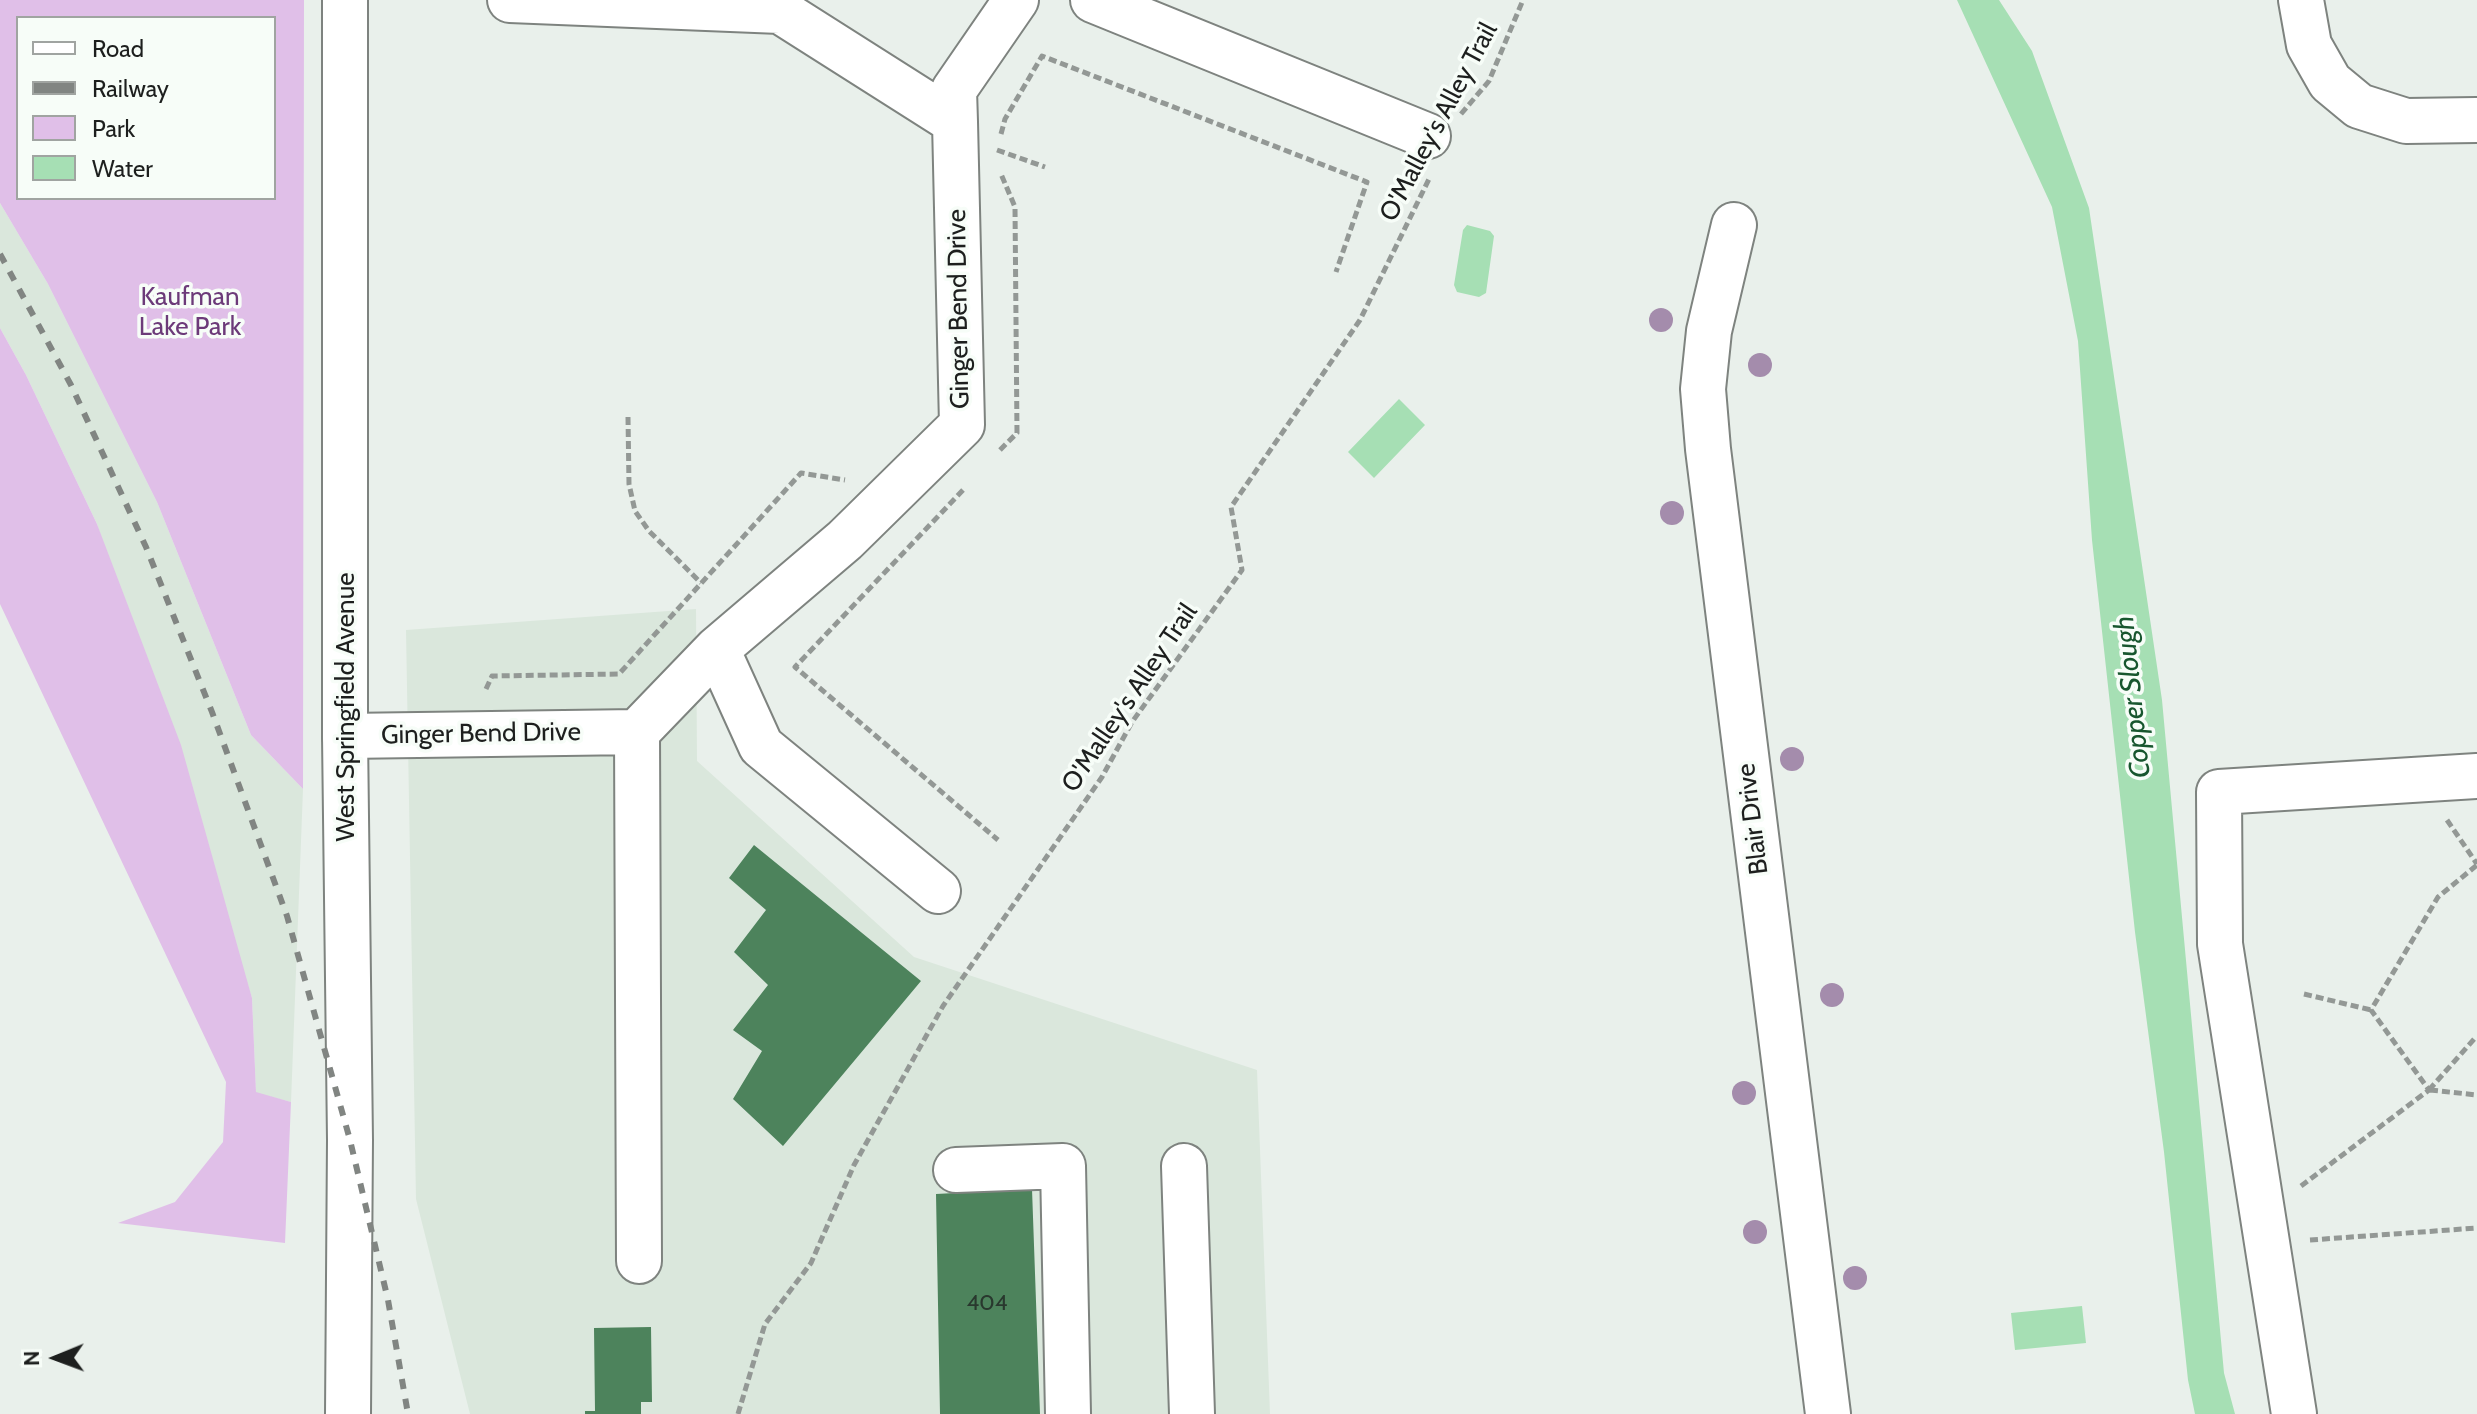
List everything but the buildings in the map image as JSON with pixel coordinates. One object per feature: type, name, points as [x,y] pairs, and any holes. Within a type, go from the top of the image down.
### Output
[{"type":"street","name":"West Springfield Avenue","points":[[345,0],[345,736],[350,1140],[348,1414]]},
{"type":"street","points":[[510,0],[658,3],[780,11],[955,122]]},
{"type":"street","name":"Ginger Bend Drive","points":[[345,736],[637,732],[717,649],[845,540],[962,425],[954,90],[1016,0]]},
{"type":"street","points":[[1093,0],[1440,142]]},
{"type":"street","points":[[2301,0],[2309,45],[2330,82],[2359,106],[2406,121],[2477,120]]},
{"type":"street","name":"Blair Drive","points":[[1734,225],[1709,331],[1703,389],[1828,1414]]},
{"type":"street","points":[[717,649],[761,746],[938,891]]},
{"type":"street","points":[[637,732],[639,1261]]},
{"type":"street","points":[[2294,1414],[2220,944],[2219,792],[2477,776]]},
{"type":"street","points":[[956,1170],[1063,1166],[1068,1414]]},
{"type":"street","points":[[1184,1166],[1192,1414]]},
{"type":"path","name":"O'Malley's Alley Trail","points":[[738,1414],[765,1324],[811,1263],[854,1165],[943,1006],[1102,777],[1132,722],[1242,570],[1231,507],[1360,320],[1440,142],[1489,81],[1523,0]]},
{"type":"path","points":[[995,158],[1005,119],[1042,56],[1367,182],[1336,272]]},
{"type":"path","points":[[996,455],[1017,433],[1015,207],[1000,171]]},
{"type":"path","points":[[628,417],[629,484],[635,511],[649,531],[701,583]]},
{"type":"path","points":[[473,689],[488,689],[492,676],[619,674],[801,473],[846,481],[857,470]]},
{"type":"path","points":[[964,488],[795,667],[998,840]]},
{"type":"path","points":[[2371,1010],[2438,897],[2477,865]]},
{"type":"path","points":[[2304,994],[2371,1010],[2429,1090],[2477,1095]]},
{"type":"path","points":[[2264,1229],[2429,1090],[2475,1038]]},
{"type":"path","points":[[2264,1229],[2477,1228]]},
{"type":"shaded area","points":[[0,203],[48,284],[157,502],[251,735],[303,789],[291,1102],[256,1093],[252,998],[97,524],[26,375],[0,328]]},
{"type":"shaded area","points":[[696,609],[697,761],[914,957],[1257,1070],[1270,1414],[470,1414],[416,1199],[406,630]]},
{"type":"green space","name":"Kaufman Lake Park","points":[[0,0],[304,0],[303,789],[251,735],[157,502],[48,284],[0,203]]},
{"type":"green space","points":[[0,328],[26,375],[97,524],[181,745],[252,998],[256,1092],[291,1102],[285,1243],[118,1223],[175,1202],[223,1142],[226,1082],[0,604]]},
{"type":"water","name":"Copper Slough","points":[[1957,0],[1999,0],[2032,51],[2089,208],[2162,700],[2224,1373],[2235,1414],[2195,1414],[2188,1380],[2092,540],[2078,341],[2052,207]]},
{"type":"water","points":[[1467,225],[1490,231],[1494,236],[1486,293],[1479,297],[1457,292],[1454,285],[1463,230]]},
{"type":"water","points":[[1399,399],[1425,425],[1374,478],[1348,452]]},
{"type":"water","points":[[2082,1306],[2086,1343],[2015,1350],[2011,1313]]},
{"type":"railway","points":[[0,254],[71,385],[146,547],[212,712],[287,916],[350,1140],[388,1300],[408,1414]]}]
